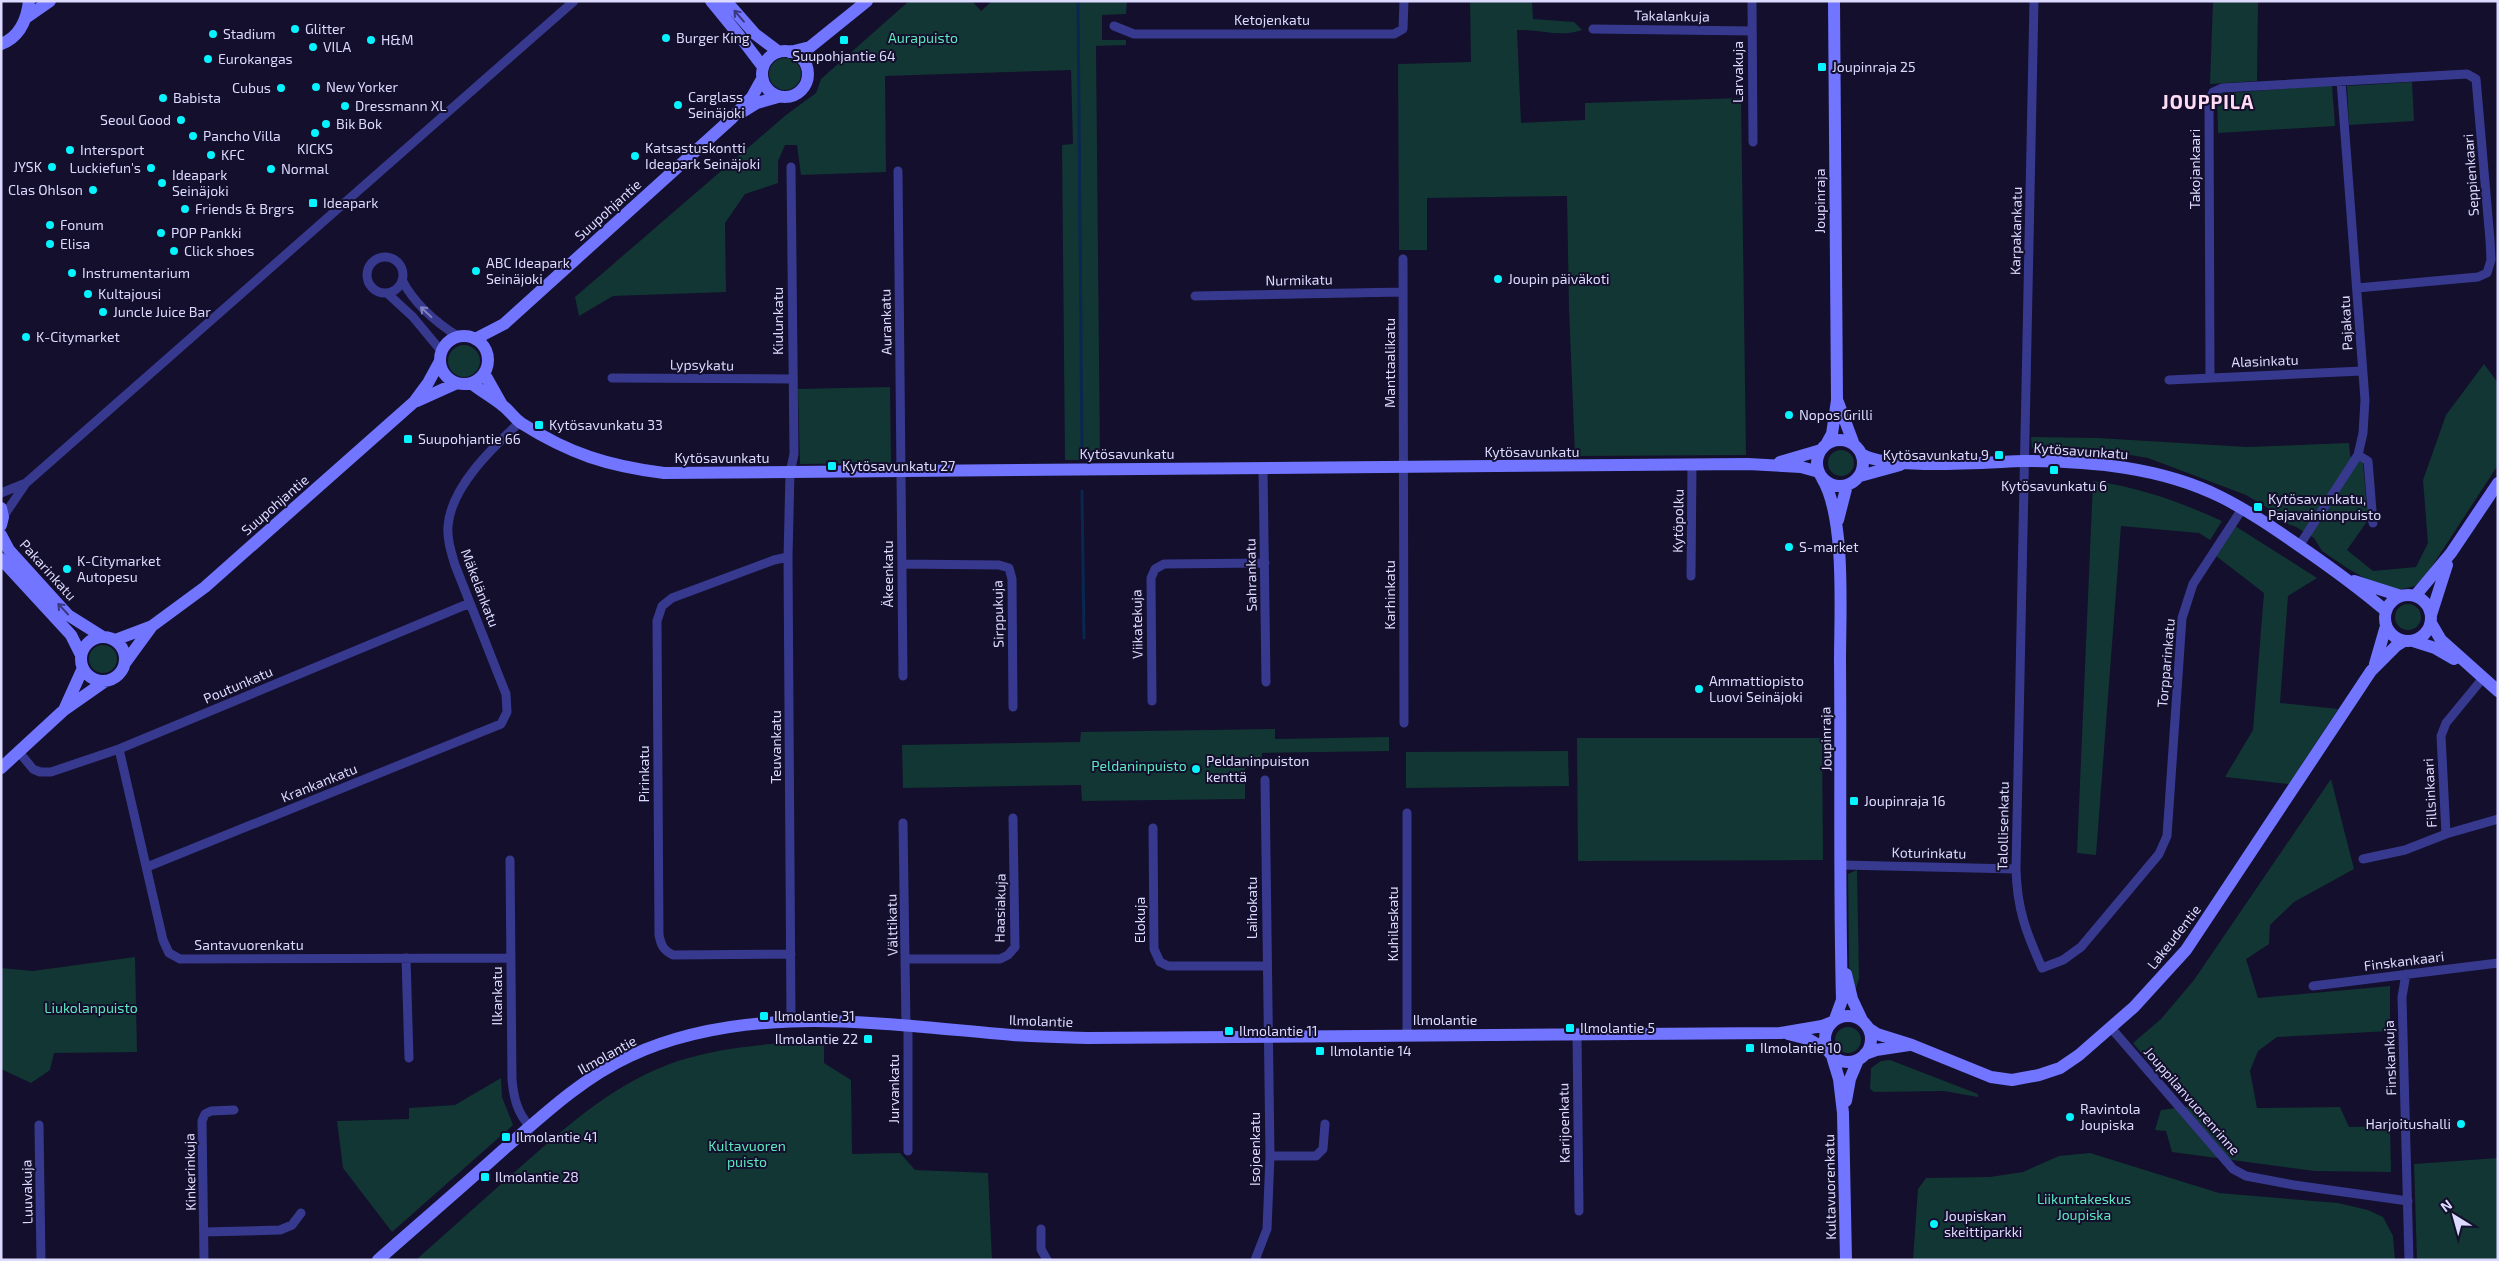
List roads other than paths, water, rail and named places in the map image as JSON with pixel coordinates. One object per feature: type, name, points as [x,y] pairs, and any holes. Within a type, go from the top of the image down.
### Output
[{"type":"street","points":[[1,44],[18,32],[27,17],[29,1]]},
{"type":"street","points":[[27,17],[50,1]]},
{"type":"street","points":[[2,517],[26,483],[574,1]]},
{"type":"street","points":[[711,1],[743,39],[762,73],[766,88],[778,96],[786,98],[800,92],[808,79],[808,71],[802,59],[785,52],[755,34],[726,1]]},
{"type":"street","points":[[762,73],[771,56],[810,46],[829,34],[867,1]]},
{"type":"street","name":"Ketojenkatu","points":[[1114,26],[1134,34],[1394,34],[1403,29],[1404,1]]},
{"type":"street","name":"Larvakuja","points":[[1752,1],[1753,142]]},
{"type":"street","name":"Joupinraja","points":[[1824,447],[1832,434],[1838,400],[1834,1]]},
{"type":"street","name":"Karpakankatu","points":[[2025,461],[2034,1]]},
{"type":"street","name":"Takalankuja","points":[[1593,29],[1752,31]]},
{"type":"street","points":[[808,71],[829,34]]},
{"type":"street","name":"Suupohjantie","points":[[475,339],[504,324],[731,119],[752,97],[762,73]]},
{"type":"street","name":"Seppienkaari","points":[[2341,81],[2467,74],[2476,79],[2490,240],[2491,260],[2487,273],[2478,277],[2357,288]]},
{"type":"street","name":"Pajakatu","points":[[2299,546],[2358,455],[2363,432],[2365,400],[2341,81]]},
{"type":"street","name":"Takojankaari","points":[[2210,377],[2209,101],[2212,92],[2222,88],[2341,81]]},
{"type":"street","name":"Suupohjantie","points":[[731,119],[757,104],[778,96]]},
{"type":"street","name":"Kiulunkatu","points":[[790,473],[794,454],[792,168]]},
{"type":"street","name":"Aurankatu","points":[[898,171],[901,471]]},
{"type":"street","points":[[382,258],[393,259],[401,267],[402,280],[410,295],[441,326],[459,337],[475,339],[486,350],[488,358],[484,373],[471,383],[457,383],[445,374],[441,356],[413,317],[387,293],[374,289],[368,282],[368,271],[373,262],[382,258]]},
{"type":"street","name":"Manttaalikatu","points":[[1403,259],[1404,467]]},
{"type":"street","points":[[387,293],[396,288],[402,280]]},
{"type":"street","name":"Nurmikatu","points":[[1195,296],[1403,292]]},
{"type":"street","name":"Suupohjantie","points":[[488,358],[504,324]]},
{"type":"street","points":[[441,356],[451,340],[459,337]]},
{"type":"street","name":"Suupohjantie","points":[[414,402],[441,356]]},
{"type":"street","name":"Alasinkatu","points":[[2169,380],[2362,371]]},
{"type":"street","name":"Kytösavunkatu","points":[[484,373],[502,405]]},
{"type":"street","name":"Lypsykatu","points":[[612,378],[792,379]]},
{"type":"street","name":"Suupohjantie","points":[[125,663],[152,626],[205,587],[414,402],[457,383]]},
{"type":"street","name":"Kytösavunkatu","points":[[471,383],[485,395],[502,405],[520,422],[588,458],[622,468],[664,473],[1770,464],[1811,468],[1821,475]]},
{"type":"street","name":"Joupinraja","points":[[1838,400],[1852,442]]},
{"type":"street","name":"Mäkelänkatu","points":[[501,724],[507,712],[506,694],[449,546],[448,527],[452,506],[464,482],[520,422]]},
{"type":"street","points":[[1840,439],[1852,442],[1862,455],[1863,470],[1860,476],[1847,485],[1833,485],[1821,475],[1817,465],[1824,447],[1840,439]]},
{"type":"street","name":"Kytösavunkatu","points":[[1770,464],[1824,447]]},
{"type":"street","name":"Kytösavunkatu","points":[[1862,455],[1870,459],[1907,463],[2025,461],[2109,465],[2146,472],[2191,485],[2220,496],[2242,509],[2344,577],[2386,611]]},
{"type":"street","points":[[2358,455],[2368,461],[2373,523]]},
{"type":"street","name":"Talollisenkatu","points":[[2025,461],[2016,899],[2025,929],[2042,968],[2063,960],[2081,947],[2159,854],[2167,836],[2170,804]]},
{"type":"street","name":"Kytösavunkatu","points":[[1860,476],[1907,463]]},
{"type":"street","name":"Kytöpolku","points":[[1691,576],[1692,465]]},
{"type":"street","name":"Karhinkatu","points":[[1404,467],[1404,723]]},
{"type":"street","name":"Sahrankatu","points":[[1263,468],[1266,682]]},
{"type":"street","name":"Äkeenkatu","points":[[901,471],[903,676]]},
{"type":"street","name":"Teuvankatu","points":[[790,473],[788,557],[791,1021]]},
{"type":"street","name":"Joupinraja","points":[[1821,475],[1831,495],[1837,523],[1842,1000],[1834,1020]]},
{"type":"street","points":[[1,493],[26,483]]},
{"type":"street","points":[[2415,596],[2451,553],[2498,483]]},
{"type":"street","name":"Joupinraja","points":[[1837,523],[1847,485]]},
{"type":"street","name":"Torpparinkatu","points":[[2170,804],[2182,618],[2193,584],[2242,509]]},
{"type":"street","name":"Pakarinkatu","points":[[1,535],[9,550],[68,615],[109,639]]},
{"type":"street","points":[[2409,641],[2424,634],[2431,619],[2451,553]]},
{"type":"street","name":"Pirinkatu","points":[[788,557],[774,560],[672,598],[662,606],[659,614],[657,622],[659,935],[660,944],[666,952],[673,955],[791,954]]},
{"type":"street","name":"Pakarinkatu","points":[[1,559],[71,634],[81,655]]},
{"type":"street","name":"Viikatekuja","points":[[1152,701],[1150,578],[1155,569],[1164,564],[1265,563]]},
{"type":"street","name":"Sirppukuja","points":[[902,564],[999,565],[1009,568],[1012,579],[1013,707]]},
{"type":"street","name":"Kytösavunkatu","points":[[2344,577],[2400,596]]},
{"type":"street","points":[[2472,670],[2441,640],[2426,603],[2415,596],[2400,596],[2394,600],[2386,611],[2386,626],[2393,636],[2435,648],[2472,670],[2498,690]]},
{"type":"street","name":"Poutunkatu","points":[[19,752],[33,769],[40,772],[52,772],[119,749],[470,603]]},
{"type":"street","name":"Suupohjantie","points":[[109,639],[152,626]]},
{"type":"street","name":"Lakeudentie","points":[[2372,672],[2381,648],[2386,626]]},
{"type":"street","points":[[1,768],[64,710],[104,682],[118,676],[125,663],[123,650],[109,639],[97,638],[86,644],[81,655],[82,668],[64,710]]},
{"type":"street","name":"Lakeudentie","points":[[1865,1024],[1877,1034],[1912,1045],[1991,1077],[2012,1080],[2039,1075],[2060,1068],[2079,1055],[2112,1029],[2161,979],[2207,921],[2372,672],[2396,646],[2409,641]]},
{"type":"street","points":[[82,668],[91,678],[104,682]]},
{"type":"street","name":"Fillsinkaari","points":[[2363,859],[2405,850],[2446,834],[2441,736],[2446,723],[2483,678]]},
{"type":"street","name":"Krankankatu","points":[[148,867],[501,724]]},
{"type":"street","name":"Santavuorenkatu","points":[[119,749],[148,867],[163,940],[169,952],[180,959],[510,958]]},
{"type":"street","name":"Laihokatu","points":[[1265,780],[1267,1036]]},
{"type":"street","name":"Kuhilaskatu","points":[[1407,813],[1407,1036]]},
{"type":"street","name":"Haasiakuja","points":[[906,959],[1000,959],[1008,955],[1015,947],[1013,818]]},
{"type":"street","points":[[2446,834],[2498,819]]},
{"type":"street","name":"Välttikatu","points":[[903,823],[907,1026]]},
{"type":"street","name":"Elokuja","points":[[1153,828],[1154,949],[1160,962],[1168,966],[1266,966]]},
{"type":"street","name":"Ilkankatu","points":[[510,860],[512,1080],[514,1100],[520,1114],[530,1127]]},
{"type":"street","name":"Koturinkatu","points":[[1842,865],[2016,869]]},
{"type":"street","name":"Joupinraja","points":[[1841,955],[1852,999],[1865,1024]]},
{"type":"street","points":[[406,958],[409,1058]]},
{"type":"street","name":"Finskankaari","points":[[2313,986],[2498,964]]},
{"type":"street","name":"Finskankuja","points":[[2406,974],[2402,1005],[2409,1260]]},
{"type":"street","points":[[1849,1016],[1865,1024],[1871,1042],[1862,1057],[1844,1062],[1829,1053],[1825,1035],[1834,1020],[1849,1016]]},
{"type":"street","name":"Ilmolantie","points":[[378,1260],[530,1127],[593,1077],[630,1056],[706,1031],[749,1024],[791,1021],[907,1026],[1016,1036],[1088,1038],[1407,1036],[1781,1032],[1822,1026],[1834,1020]]},
{"type":"street","name":"Jurvankatu","points":[[907,1026],[908,1151]]},
{"type":"street","name":"Jouppilanvuorenrinne","points":[[2112,1029],[2233,1169],[2246,1176],[2294,1185],[2408,1201]]},
{"type":"street","name":"Ilmolantie","points":[[1781,1032],[1808,1039],[1829,1053]]},
{"type":"street","name":"Karijoenkatu","points":[[1577,1034],[1579,1210]]},
{"type":"street","name":"Isojoenkatu","points":[[1255,1260],[1267,1229],[1270,1156],[1267,1036]]},
{"type":"street","name":"Lakeudentie","points":[[1862,1057],[1876,1050],[1912,1045]]},
{"type":"street","name":"Kultavuorenkatu","points":[[1829,1053],[1839,1079],[1843,1114],[1846,1260]]},
{"type":"street","name":"Kultavuorenkatu","points":[[1843,1114],[1850,1079],[1862,1057]]},
{"type":"street","name":"Kinkerinkuja","points":[[204,1260],[202,1121],[205,1114],[211,1111],[234,1110]]},
{"type":"street","name":"Luuvakuja","points":[[40,1124],[41,1260]]},
{"type":"street","points":[[1270,1156],[1316,1156],[1323,1149],[1325,1124]]},
{"type":"street","points":[[204,1232],[280,1230],[292,1225],[301,1213]]},
{"type":"street","points":[[1041,1229],[1041,1249],[1047,1260]]},
{"type":"waterway","points":[[1078,1],[1082,451]]},
{"type":"waterway","points":[[1082,491],[1084,638]]},
{"type":"place","name":"Glitter","points":[[295,29]]},
{"type":"place","name":"Stadium","points":[[213,34]]},
{"type":"place","name":"Burger King","points":[[666,38]]},
{"type":"place","name":"H&M","points":[[371,40]]},
{"type":"place","name":"Suupohjantie 64","points":[[844,40]]},
{"type":"place","name":"VILA","points":[[313,47]]},
{"type":"place","name":"Eurokangas","points":[[208,59]]},
{"type":"place","name":"Joupinraja 25","points":[[1822,67]]},
{"type":"place","name":"New Yorker","points":[[316,87]]},
{"type":"place","name":"Cubus","points":[[281,88]]},
{"type":"place","name":"Babista","points":[[163,98]]},
{"type":"place","name":"Carglass Seinäjoki","points":[[678,105]]},
{"type":"place","name":"Dressmann XL","points":[[345,106]]},
{"type":"place","name":"Seoul Good","points":[[181,120]]},
{"type":"place","name":"Bik Bok","points":[[326,124]]},
{"type":"place","name":"KICKS","points":[[315,133]]},
{"type":"place","name":"Pancho Villa","points":[[193,136]]},
{"type":"place","name":"Intersport","points":[[70,150]]},
{"type":"place","name":"KFC","points":[[211,155]]},
{"type":"place","name":"Katsastuskontti Ideapark Seinäjoki","points":[[635,156]]},
{"type":"place","name":"JYSK","points":[[52,167]]},
{"type":"place","name":"Luckiefun's","points":[[151,168]]},
{"type":"place","name":"Normal","points":[[271,169]]},
{"type":"place","name":"Ideapark Seinäjoki","points":[[162,183]]},
{"type":"place","name":"Clas Ohlson","points":[[93,190]]},
{"type":"place","name":"Ideapark","points":[[313,203]]},
{"type":"place","name":"Friends & Brgrs","points":[[185,209]]},
{"type":"place","name":"Fonum","points":[[50,225]]},
{"type":"place","name":"POP Pankki","points":[[161,233]]},
{"type":"place","name":"Elisa","points":[[50,244]]},
{"type":"place","name":"Click shoes","points":[[174,251]]},
{"type":"place","name":"ABC Ideapark Seinäjoki","points":[[476,271]]},
{"type":"place","name":"Instrumentarium","points":[[72,273]]},
{"type":"place","name":"Joupin päiväkoti","points":[[1498,279]]},
{"type":"place","name":"Kultajousi","points":[[88,294]]},
{"type":"place","name":"Juncle Juice Bar","points":[[103,312]]},
{"type":"place","name":"K-Citymarket","points":[[26,337]]},
{"type":"place","name":"Nopos Grilli","points":[[1789,415]]},
{"type":"place","name":"Kytösavunkatu 33","points":[[539,425]]},
{"type":"place","name":"Suupohjantie 66","points":[[408,439]]},
{"type":"place","name":"Kytösavunkatu 9","points":[[1999,455]]},
{"type":"place","name":"Kytösavunkatu 27","points":[[832,466]]},
{"type":"place","name":"Kytösavunkatu 6","points":[[2054,470]]},
{"type":"place","name":"Kytösavunkatu, Pajavainionpuisto","points":[[2258,507]]},
{"type":"place","name":"S-market","points":[[1789,547]]},
{"type":"place","name":"K-Citymarket Autopesu","points":[[67,569]]},
{"type":"place","name":"Ammattiopisto Luovi Seinäjoki","points":[[1699,689]]},
{"type":"place","name":"Peldaninpuiston kenttä","points":[[1196,769]]},
{"type":"place","name":"Joupinraja 16","points":[[1854,801]]},
{"type":"place","name":"Ilmolantie 31","points":[[764,1016]]},
{"type":"place","name":"Ilmolantie 5","points":[[1570,1028]]},
{"type":"place","name":"Ilmolantie 11","points":[[1229,1031]]},
{"type":"place","name":"Ilmolantie 22","points":[[868,1039]]},
{"type":"place","name":"Ilmolantie 10","points":[[1750,1048]]},
{"type":"place","name":"Ilmolantie 14","points":[[1320,1051]]},
{"type":"place","name":"Ravintola Joupiska","points":[[2070,1117]]},
{"type":"place","name":"Harjoitushalli","points":[[2461,1124]]},
{"type":"place","name":"Ilmolantie 41","points":[[506,1137]]},
{"type":"place","name":"Ilmolantie 28","points":[[485,1177]]},
{"type":"place","name":"Joupiskan skeittiparkki","points":[[1934,1224]]},
{"type":"district","name":"JOUPPILA","points":[[2208,102]]},
{"type":"park label","name":"Aurapuisto","points":[[923,38]]},
{"type":"park label","name":"Peldaninpuisto","points":[[1139,766]]},
{"type":"park label","name":"Liukolanpuisto","points":[[91,1008]]},
{"type":"park label","name":"Kultavuoren puisto","points":[[747,1154]]},
{"type":"park label","name":"Liikuntakeskus Joupiska","points":[[2084,1208]]}]
